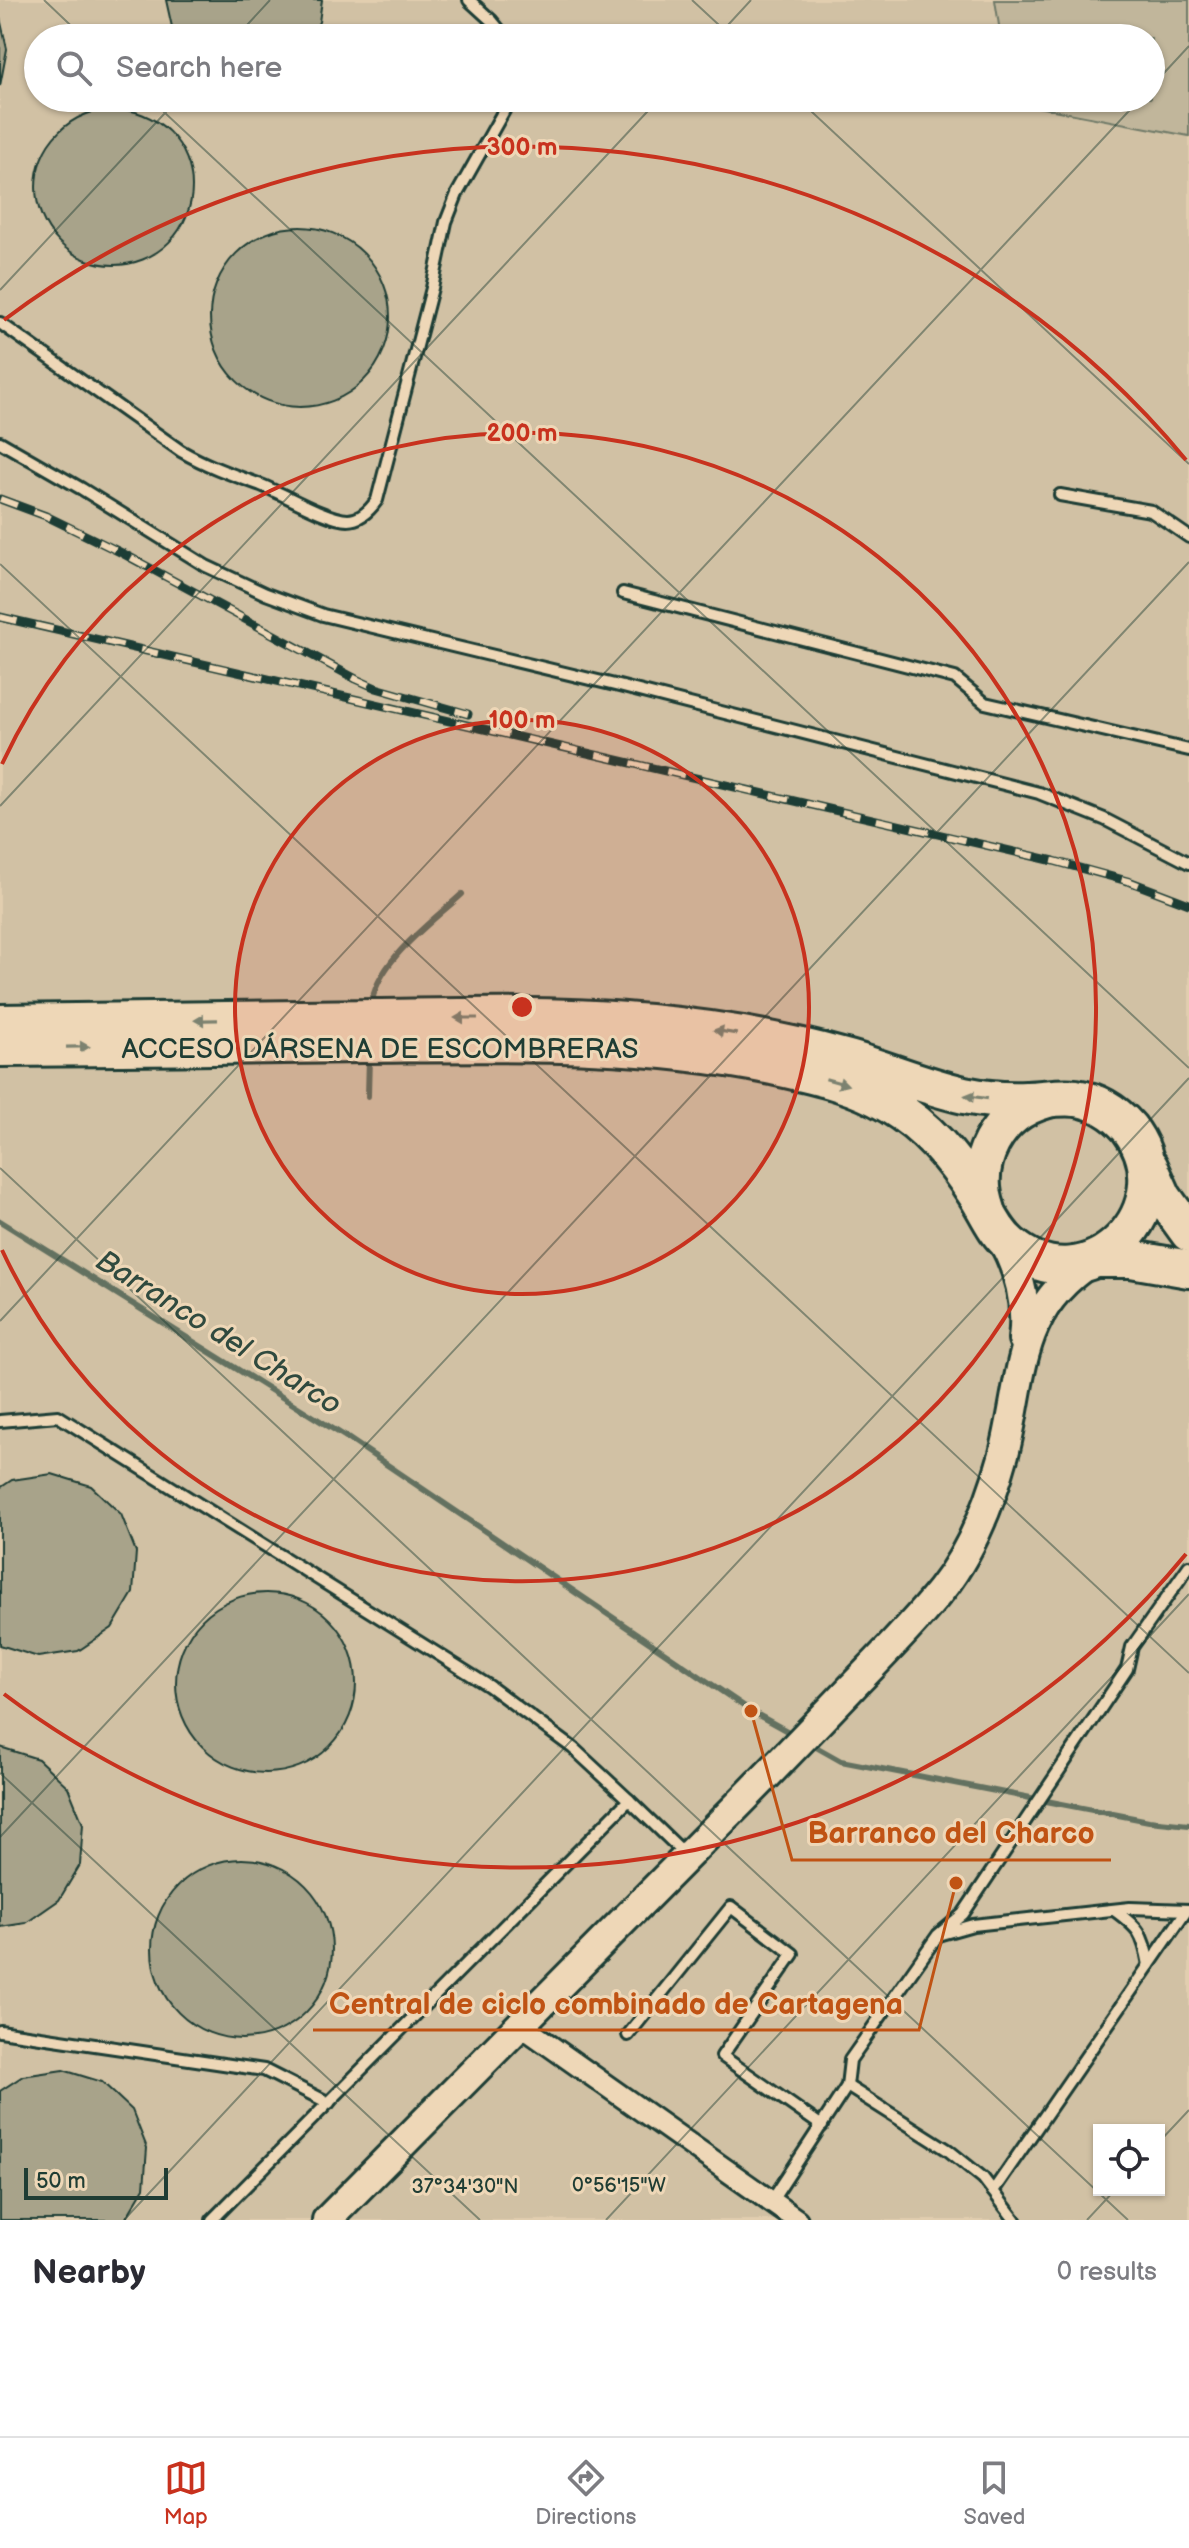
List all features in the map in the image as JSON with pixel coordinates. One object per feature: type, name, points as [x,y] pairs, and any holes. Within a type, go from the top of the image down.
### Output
[{"type":"highway","name":"ACCESO DÁRSENA DE ESCOMBRERAS","points":[[0,1023],[471,1018],[642,1022],[727,1032],[847,1058],[972,1097],[1003,1100],[1082,1099],[1105,1108],[1124,1122],[1143,1151],[1149,1187],[1143,1212],[1120,1246],[1096,1259],[1070,1265],[1044,1263],[1019,1252],[1003,1237],[939,1144],[903,1113],[841,1083],[723,1057],[640,1047],[498,1043],[0,1048]]},
{"type":"highway","name":"ACCESO DÁRSENA DE ESCOMBRERAS","points":[[992,1221],[984,1203],[981,1180],[990,1144],[1005,1122],[1017,1112],[1054,1098]]},
{"type":"highway","points":[[1143,1151],[1163,1197],[1189,1233]]},
{"type":"highway","points":[[1096,1259],[1131,1259],[1189,1269]]},
{"type":"main road","points":[[327,2220],[762,1781],[943,1588],[979,1527],[1004,1454],[1018,1380],[1024,1333],[1022,1292],[1008,1249],[992,1221]]},
{"type":"main road","points":[[1018,1380],[1030,1334],[1045,1304],[1067,1280],[1096,1259]]},
{"type":"street","points":[[519,2024],[797,2220]]},
{"type":"lane","points":[[469,0],[494,24]]},
{"type":"lane","points":[[0,323],[205,465],[344,520],[363,515],[377,500],[451,208],[503,112]]},
{"type":"lane","points":[[0,442],[206,566],[266,594],[323,615],[619,686],[1039,793],[1104,819],[1189,863]]},
{"type":"lane","points":[[1060,495],[1151,511],[1189,537]]},
{"type":"lane","points":[[623,593],[955,678],[985,703],[1189,750]]},
{"type":"lane","points":[[0,1421],[58,1416],[489,1686],[573,1748],[687,1857]]},
{"type":"lane","points":[[771,2202],[847,2086],[850,2060],[938,1935],[963,1914],[1127,1669],[1132,1647],[1189,1566]]},
{"type":"lane","points":[[212,2220],[629,1800]]},
{"type":"lane","points":[[628,2035],[731,1907],[793,1954],[722,2056],[822,2126]]},
{"type":"lane","points":[[938,1935],[973,1925],[1130,1908],[1188,1910]]},
{"type":"lane","points":[[1114,1910],[1135,1926],[1145,1943],[1149,1965]]},
{"type":"lane","points":[[993,2191],[1188,1910]]},
{"type":"lane","points":[[0,2031],[264,2070],[329,2103]]},
{"type":"lane","points":[[847,2086],[948,2150],[983,2178],[1015,2220]]},
{"type":"shaded area","points":[[0,0],[995,0],[999,24],[24,24],[24,112],[1063,112],[1189,136],[1189,2220],[0,2220]]},
{"type":"shaded area","points":[[995,0],[1189,0],[1189,136],[1063,112],[1165,112],[1165,24],[999,24]]},
{"type":"building","points":[[166,0],[322,0],[318,24],[171,24]]},
{"type":"building","points":[[0,18],[7,49],[0,86]]},
{"type":"building","points":[[95,112],[133,112],[157,122],[179,144],[190,172],[190,202],[179,230],[157,252],[129,263],[99,263],[71,252],[49,230],[38,202],[38,172],[49,144],[71,122]]},
{"type":"building","points":[[300,227],[334,234],[364,253],[383,283],[390,317],[383,351],[364,381],[334,400],[300,407],[266,400],[236,381],[217,351],[210,317],[217,283],[236,253],[266,234]]},
{"type":"building","points":[[52,1474],[91,1486],[121,1514],[136,1552],[133,1593],[112,1628],[78,1651],[38,1657],[0,1645],[0,1488],[12,1480]]},
{"type":"building","points":[[266,1593],[300,1600],[330,1619],[349,1649],[356,1683],[349,1717],[330,1747],[300,1766],[266,1773],[232,1766],[202,1747],[183,1717],[176,1683],[183,1649],[202,1619],[232,1600]]},
{"type":"building","points":[[0,1747],[38,1759],[68,1787],[83,1824],[80,1865],[59,1900],[26,1923],[0,1927]]},
{"type":"building","points":[[242,1859],[276,1866],[306,1885],[325,1915],[332,1949],[325,1983],[306,2013],[276,2032],[242,2039],[208,2032],[178,2013],[159,1983],[152,1949],[159,1915],[178,1885],[208,1866]]},
{"type":"building","points":[[63,2070],[102,2082],[132,2110],[147,2148],[144,2188],[125,2220],[0,2220],[0,2091],[23,2076]]},
{"type":"waterway","points":[[371,1007],[383,974],[406,944],[462,894]]},
{"type":"waterway","points":[[368,1096],[369,1056]]},
{"type":"waterway","name":"Barranco del Charco","points":[[0,1221],[346,1437],[751,1711],[796,1736]]},
{"type":"waterway","name":"Barranco del Charco","points":[[809,1743],[841,1761],[1149,1821],[1189,1825]]},
{"type":"railway","points":[[0,499],[46,516],[122,553],[356,679],[376,688],[468,714]]},
{"type":"railway","points":[[0,617],[1054,861],[1131,882],[1189,904]]},
{"type":"place","name":"Barranco del Charco","points":[[751,1711]]},
{"type":"place","name":"Central de ciclo combinado de Cartagena","points":[[956,1883]]}]
